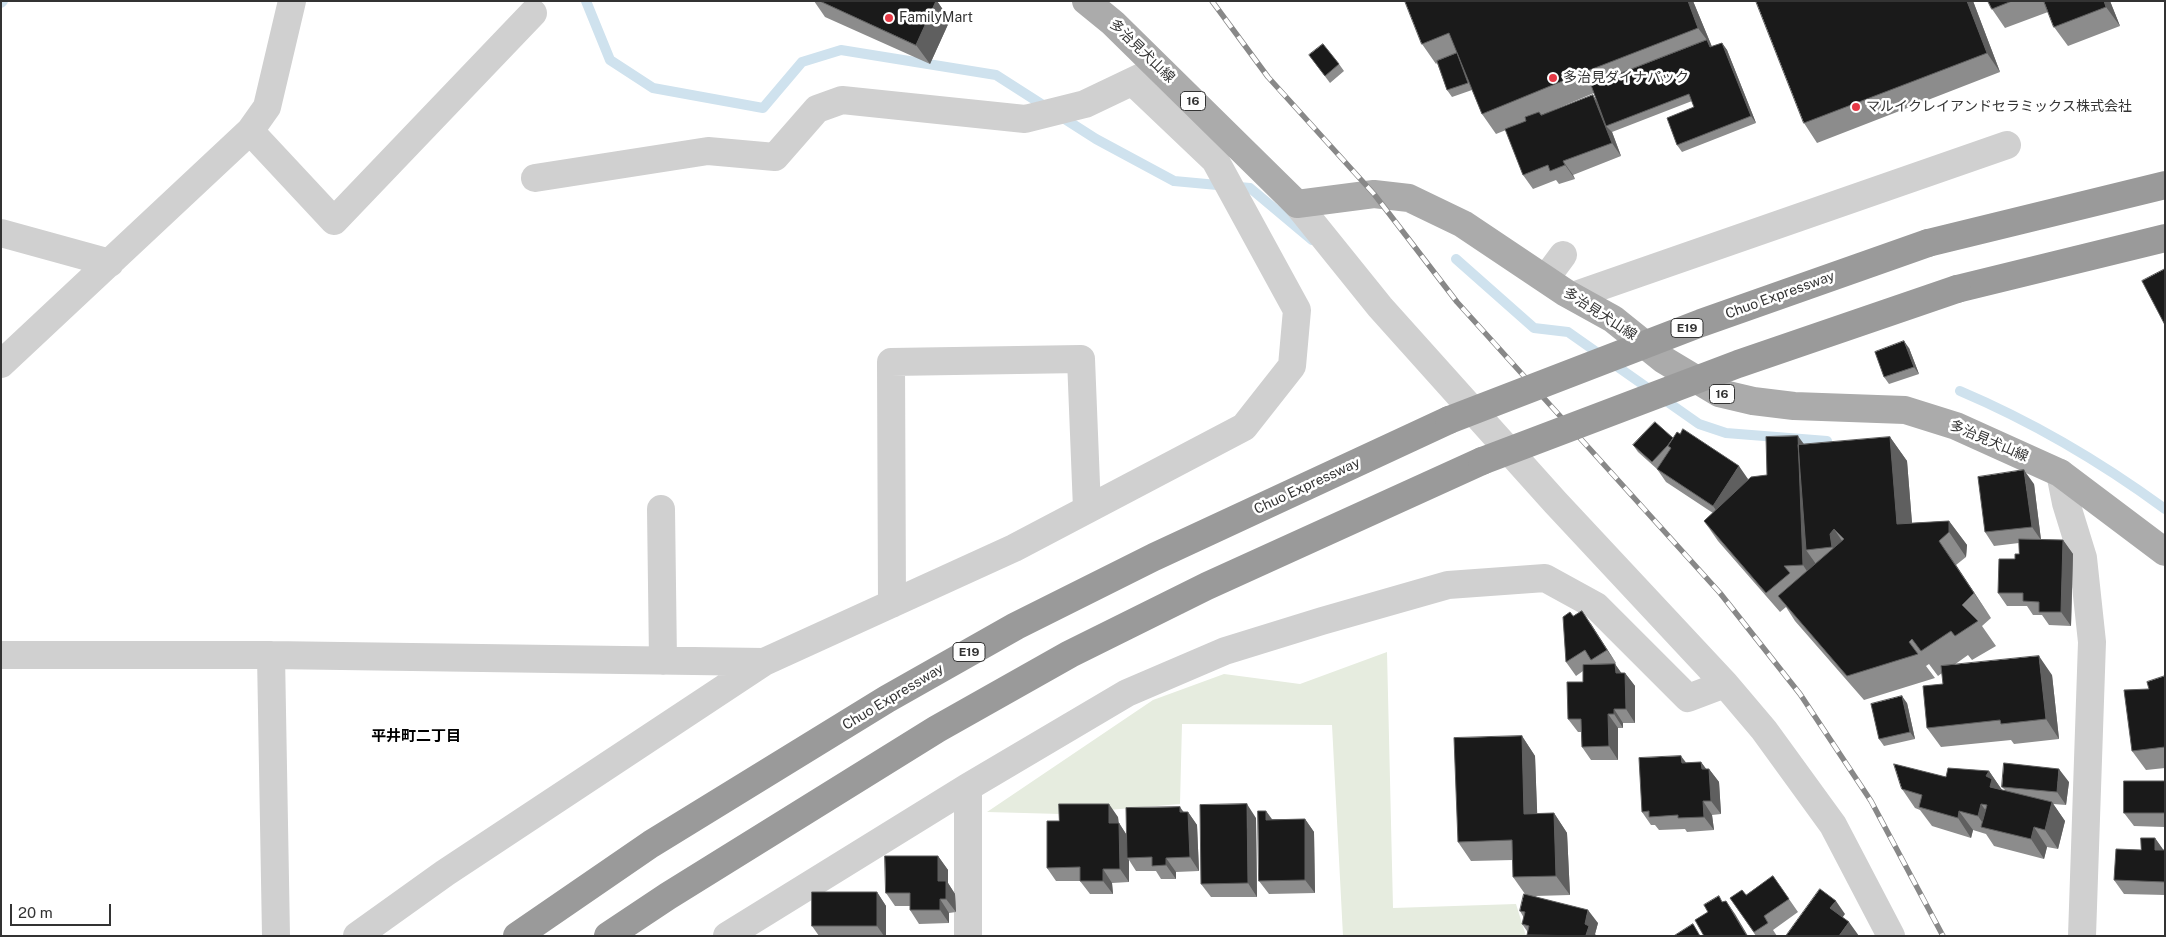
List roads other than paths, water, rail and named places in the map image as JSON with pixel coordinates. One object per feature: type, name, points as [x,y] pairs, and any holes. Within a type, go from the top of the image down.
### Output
[{"type":"highway","name":"Chuo Expressway","points":[[517,936],[651,844],[887,699],[1016,626],[1154,557],[1450,420],[1701,323],[1928,243],[2165,185]]},
{"type":"highway","points":[[608,936],[668,896],[937,730],[1070,654],[1207,586],[1482,461],[1738,364],[1957,289],[2165,238]]},
{"type":"main road","name":"多治見犬山線","points":[[1086,1],[1114,22],[1297,204],[1374,194],[1408,198],[1463,224],[1573,296],[1613,319],[1664,360],[1719,393],[1753,401],[1794,406],[1905,410],[1956,426],[2060,472],[2165,552]]},
{"type":"street","points":[[1,364],[250,132],[267,107],[292,1]]},
{"type":"street","points":[[250,132],[334,221],[533,13]]},
{"type":"street","points":[[535,178],[708,151],[776,157],[818,109],[842,100],[1025,118],[1085,104],[1160,69]]},
{"type":"street","points":[[357,936],[444,873],[764,662],[1014,548],[1244,426],[1292,366],[1296,310],[1215,160],[1133,82]]},
{"type":"street","points":[[1573,296],[2008,145]]},
{"type":"street","points":[[1297,204],[1380,307],[1555,502],[1725,684],[1764,730],[1833,825],[1891,936]]},
{"type":"street","points":[[1,233],[110,263]]},
{"type":"street","points":[[1546,278],[1563,255]]},
{"type":"street","points":[[892,604],[891,362],[1081,359],[1087,509]]},
{"type":"street","points":[[2060,472],[2066,503],[2083,558],[2092,642],[2082,936]]},
{"type":"street","points":[[661,509],[663,661]]},
{"type":"street","points":[[727,936],[968,787],[1127,693],[1225,651],[1448,585],[1545,578],[1596,606],[1688,698],[1725,684]]},
{"type":"street","points":[[1,654],[271,655],[764,662]]},
{"type":"street","points":[[271,655],[276,936]]},
{"type":"street","points":[[968,787],[968,936]]},
{"type":"waterway","points":[[586,1],[610,60],[653,88],[763,108],[802,62],[841,50],[996,75],[1096,139],[1174,181],[1250,188],[1312,240]]},
{"type":"waterway","points":[[1456,259],[1534,328],[1568,332],[1699,424],[1726,433],[1827,441]]},
{"type":"waterway","points":[[1960,391],[2014,416],[2066,444],[2116,475],[2165,509]]},
{"type":"railway","points":[[1212,1],[1268,77],[1374,194],[1457,302],[1720,593],[1800,694],[1871,801],[1943,936]]},
{"type":"place","name":"FamilyMart","points":[[889,18]]},
{"type":"place","name":"多治見ダイナパック","points":[[1553,78]]},
{"type":"place","name":"マルイクレイアンドセラミックス株式会社","points":[[1856,107]]},
{"type":"district","name":"平井町二丁目","points":[[416,736]]}]
